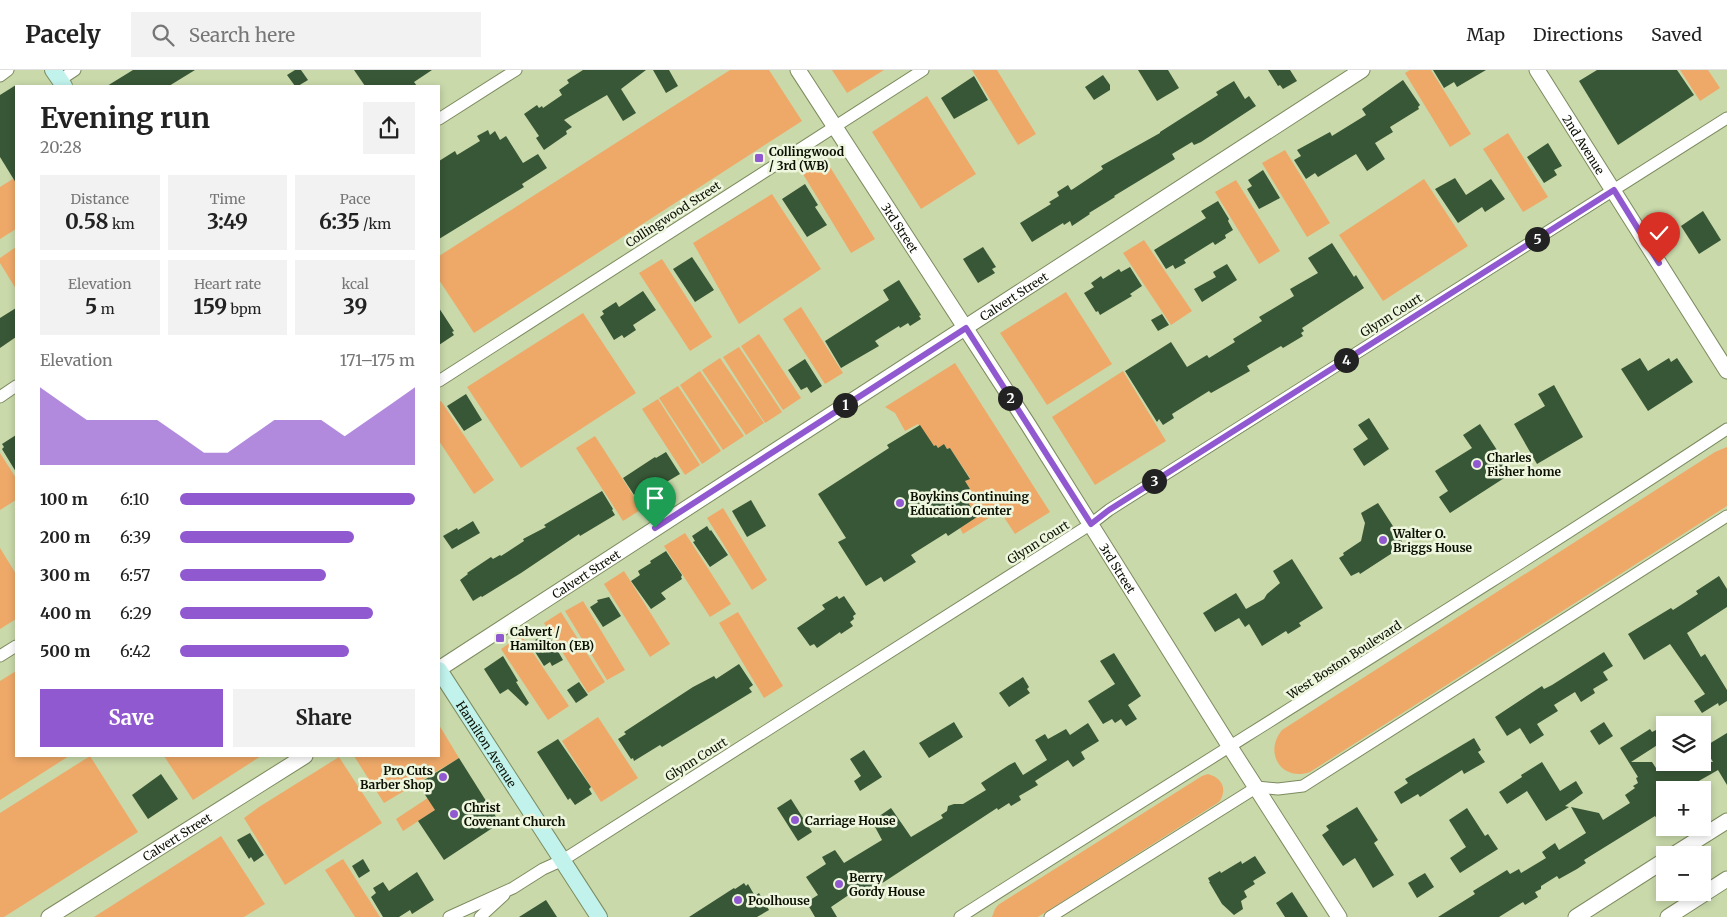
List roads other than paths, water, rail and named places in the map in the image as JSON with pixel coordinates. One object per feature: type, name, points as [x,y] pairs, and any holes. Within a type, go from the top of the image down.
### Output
[{"type":"main road","name":"Hamilton Avenue","points":[[440,671],[599,917]]},
{"type":"street","points":[[0,76],[8,70]]},
{"type":"street","points":[[59,79],[75,70]]},
{"type":"street","points":[[440,118],[516,70]]},
{"type":"street","name":"3rd Street","points":[[798,70],[901,231],[966,328],[1339,917]]},
{"type":"street","name":"Collingwood Street","points":[[440,380],[923,70]]},
{"type":"street","name":"Calvert Street","points":[[440,668],[772,451],[966,328],[1362,70]]},
{"type":"street","name":"2nd Avenue","points":[[1537,70],[1727,371]]},
{"type":"street","name":"Glynn Court","points":[[449,917],[513,888],[543,869],[563,860],[1091,524],[1118,504],[1727,118]]},
{"type":"street","points":[[0,397],[15,387]]},
{"type":"street","name":"West Boston Boulevard","points":[[960,917],[975,913],[1157,791],[1230,747],[1604,510],[1727,429]]},
{"type":"street","points":[[1050,917],[1257,788],[1278,789],[1304,786],[1727,516]]},
{"type":"street","points":[[0,656],[15,647]]},
{"type":"street","name":"Calvert Street","points":[[49,917],[303,757]]},
{"type":"street","points":[[1687,846],[1727,821]]},
{"type":"street","points":[[1576,917],[1656,866]]},
{"type":"street","points":[[1711,888],[1727,879]]},
{"type":"street","name":"Glynn Court","points":[[480,917],[513,888]]},
{"type":"street","points":[[1668,917],[1690,901]]},
{"type":"place","name":"Collingwood / 3rd (WB)","points":[[759,158]]},
{"type":"place","name":"Charles Fisher home","points":[[1477,464]]},
{"type":"place","name":"Boykins Continuing Education Center","points":[[900,503]]},
{"type":"place","name":"Walter O. Briggs House","points":[[1383,540]]},
{"type":"place","name":"Calvert / Hamilton (EB)","points":[[500,638]]},
{"type":"place","name":"Pro Cuts Barber Shop","points":[[443,777]]},
{"type":"place","name":"Christ Covenant Church","points":[[454,814]]},
{"type":"place","name":"Carriage House","points":[[795,820]]},
{"type":"place","name":"Berry Gordy House","points":[[839,884]]},
{"type":"place","name":"Poolhouse","points":[[738,900]]}]
